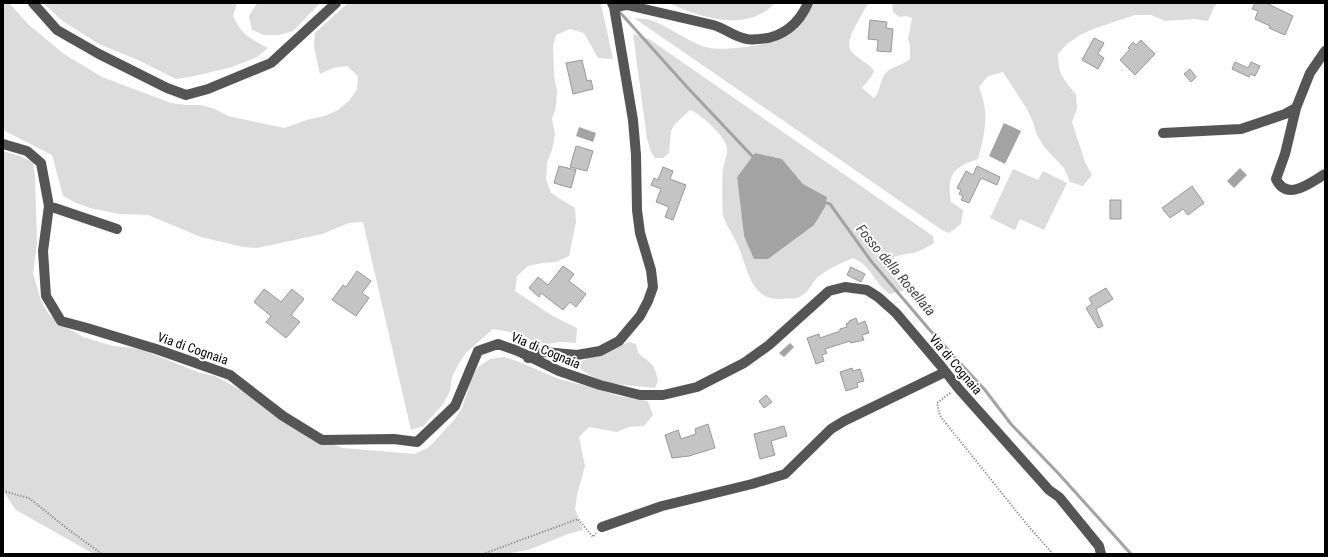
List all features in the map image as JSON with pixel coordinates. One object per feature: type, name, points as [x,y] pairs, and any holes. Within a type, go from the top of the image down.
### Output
[{"type":"street","points":[[33,3],[57,30],[99,54],[167,88],[186,95],[208,90],[271,63],[336,3]]},
{"type":"street","points":[[528,358],[544,352],[577,354],[600,351],[619,341],[640,316],[653,287],[652,270],[640,233],[636,210],[636,155],[633,120],[613,5],[627,5],[719,26],[733,35],[747,39],[764,39],[782,34],[792,27],[808,3]]},
{"type":"street","points":[[1325,51],[1310,73],[1296,108],[1286,154],[1276,179],[1279,186],[1284,189],[1295,190],[1306,186],[1325,174]]},
{"type":"street","points":[[1163,133],[1241,129],[1285,114],[1296,108]]},
{"type":"street","name":"Via di Cognaia","points":[[3,144],[27,151],[41,163],[49,206],[43,251],[46,296],[61,321],[156,349],[230,375],[283,416],[322,440],[394,439],[417,442],[455,406],[478,351],[498,344],[518,351],[528,358],[559,371],[600,385],[640,395],[663,396],[697,387],[744,363],[769,345],[829,291],[845,287],[867,290],[878,297],[896,313],[941,366],[958,389],[1049,490],[1059,497],[1098,546],[1101,554]]},
{"type":"street","points":[[49,206],[117,229]]},
{"type":"street","points":[[602,527],[662,506],[752,484],[785,474],[831,429],[844,421],[945,372]]},
{"type":"path","points":[[958,389],[937,403],[940,416],[1029,527],[1053,554]]},
{"type":"path","points":[[3,491],[29,498],[102,554]]},
{"type":"path","points":[[484,554],[578,519],[593,537],[602,527]]},
{"type":"shaded area","points":[[3,3],[9,3],[28,24],[64,54],[102,77],[171,103],[201,105],[215,109],[228,116],[284,128],[310,119],[325,116],[338,110],[349,101],[357,89],[358,76],[347,66],[333,68],[320,74],[314,47],[315,33],[348,3],[603,3],[601,4],[613,59],[598,58],[584,33],[570,29],[556,35],[553,46],[554,76],[557,91],[556,106],[552,119],[555,134],[552,150],[547,163],[546,179],[551,193],[575,208],[576,222],[569,256],[556,262],[528,266],[517,276],[515,291],[551,315],[577,328],[576,343],[561,342],[547,344],[534,342],[521,334],[493,329],[467,352],[459,363],[452,377],[450,391],[443,404],[423,426],[411,430],[363,222],[349,223],[322,234],[257,248],[243,247],[201,237],[148,215],[119,214],[90,208],[63,196],[52,155],[3,130]]},
{"type":"shaded area","points":[[43,3],[237,3],[233,16],[240,28],[251,38],[268,48],[257,57],[232,67],[176,79],[138,60],[99,44],[64,22]]},
{"type":"shaded area","points":[[257,3],[320,3],[293,31],[279,35],[264,35],[252,30],[249,16]]},
{"type":"shaded area","points":[[669,3],[775,3],[764,12],[751,18],[724,20],[695,14]]},
{"type":"shaded area","points":[[810,3],[868,3],[851,35],[850,47],[855,55],[869,65],[874,71],[862,88],[874,98],[887,71],[910,59],[910,45],[908,39],[912,18],[906,16],[899,17],[893,12],[892,3],[1218,3],[1214,7],[1208,21],[1194,19],[1165,21],[1151,15],[1135,15],[1080,35],[1067,44],[1058,54],[1059,67],[1062,76],[1076,94],[1077,108],[1072,122],[1085,162],[1092,175],[1083,186],[1070,182],[1064,168],[1045,148],[1037,135],[1027,109],[1003,72],[988,76],[979,87],[984,107],[985,123],[983,140],[978,159],[962,165],[953,174],[951,179],[951,202],[963,210],[961,224],[949,233],[942,230],[634,18],[648,19],[702,46],[721,49],[745,47],[770,42],[788,35],[799,25]]},
{"type":"shaded area","points":[[633,34],[649,39],[933,236],[934,243],[916,252],[894,257],[893,262],[895,270],[905,290],[890,294],[863,264],[853,258],[823,273],[816,279],[806,292],[797,298],[782,299],[763,295],[757,290],[748,274],[737,244],[723,215],[723,172],[727,148],[726,143],[718,132],[695,112],[690,110],[674,125],[671,131],[669,153],[663,158],[655,158],[651,152],[647,139]],"holes":[[[755,153],[782,159],[803,184],[827,197],[744,236],[737,177]]]},
{"type":"shaded area","points":[[1004,123],[1021,131],[1005,164],[989,156]]},
{"type":"shaded area","points":[[579,127],[596,133],[593,142],[576,136]]},
{"type":"shaded area","points":[[3,151],[33,162],[35,177],[37,243],[33,273],[41,301],[48,313],[58,322],[83,337],[113,346],[141,349],[200,373],[215,376],[254,397],[316,438],[343,448],[415,454],[429,447],[455,419],[462,408],[471,380],[478,367],[490,359],[504,357],[559,379],[619,396],[648,401],[653,415],[644,426],[629,427],[617,432],[589,427],[579,437],[585,466],[577,495],[575,509],[583,530],[568,534],[528,550],[505,554],[94,554],[16,510],[3,491]]},
{"type":"shaded area","points":[[755,153],[782,159],[803,184],[827,197],[825,207],[814,225],[768,259],[754,259],[744,236],[737,177]]},
{"type":"shaded area","points":[[1240,168],[1247,175],[1234,188],[1227,181]]},
{"type":"shaded area","points":[[1013,169],[1038,180],[1043,171],[1067,183],[1044,230],[1020,219],[1015,230],[990,218]]},
{"type":"shaded area","points":[[629,342],[636,344],[640,355],[654,368],[658,381],[655,388],[616,384],[596,378],[580,368],[582,361]]},
{"type":"shaded area","points":[[790,343],[794,347],[784,357],[779,353]]},
{"type":"building","points":[[1255,3],[1266,3],[1293,16],[1285,35],[1269,28],[1270,26],[1255,19],[1258,11],[1252,9]]},
{"type":"building","points":[[870,20],[887,22],[886,28],[893,29],[891,52],[877,51],[878,40],[868,39]]},
{"type":"building","points":[[1094,38],[1104,43],[1098,54],[1104,58],[1098,69],[1082,60]]},
{"type":"building","points":[[1141,40],[1155,54],[1135,75],[1120,60],[1130,49],[1128,48],[1133,42],[1136,45]]},
{"type":"building","points":[[582,60],[587,81],[591,80],[593,89],[573,94],[566,63]]},
{"type":"building","points":[[1235,62],[1248,68],[1251,62],[1260,66],[1255,76],[1250,74],[1249,77],[1232,69]]},
{"type":"building","points":[[1190,69],[1196,77],[1191,82],[1184,74]]},
{"type":"building","points":[[576,146],[593,151],[587,171],[570,167]]},
{"type":"building","points":[[559,166],[576,170],[571,188],[554,183]]},
{"type":"building","points":[[977,166],[1000,177],[997,185],[981,178],[969,203],[961,200],[963,196],[959,194],[961,190],[957,188],[966,171],[973,175]]},
{"type":"building","points":[[663,167],[673,171],[670,179],[686,185],[673,220],[665,217],[669,207],[656,202],[661,189],[651,185],[654,178],[658,180]]},
{"type":"building","points":[[1192,186],[1204,203],[1188,215],[1183,209],[1170,218],[1162,208]]},
{"type":"building","points":[[1110,200],[1121,200],[1121,219],[1110,219]]},
{"type":"building","points":[[563,266],[574,274],[569,281],[586,294],[576,307],[570,302],[563,310],[541,293],[539,297],[529,288],[538,277],[548,285]]},
{"type":"building","points":[[851,267],[865,274],[861,282],[847,275]]},
{"type":"building","points":[[357,271],[371,281],[362,293],[369,298],[356,316],[332,300],[343,285],[346,287]]},
{"type":"building","points":[[1106,288],[1113,299],[1096,309],[1103,326],[1098,328],[1086,308],[1092,304],[1089,298]]},
{"type":"building","points":[[264,289],[281,302],[292,289],[304,299],[291,315],[300,322],[286,338],[266,322],[271,316],[254,302]]},
{"type":"building","points":[[856,318],[858,324],[865,321],[869,333],[862,335],[864,340],[851,343],[850,341],[825,349],[827,353],[822,355],[824,361],[816,364],[807,338],[819,334],[820,338],[840,331],[840,329],[847,327],[846,324],[849,323],[849,321]]},
{"type":"building","points":[[852,368],[853,371],[860,369],[864,381],[857,383],[858,387],[846,391],[840,372]]},
{"type":"building","points":[[766,395],[772,402],[764,408],[759,401]]},
{"type":"building","points":[[708,424],[715,448],[689,456],[672,458],[665,435],[678,430],[681,439],[696,434],[695,429]]},
{"type":"building","points":[[784,426],[787,436],[771,441],[775,455],[760,459],[754,434]]},
{"type":"waterway","name":"Fosso della Rosellata","points":[[617,9],[687,87],[754,158]]},
{"type":"waterway","name":"Fosso della Rosellata","points":[[823,202],[830,204],[871,261],[928,328],[985,390],[1011,424],[1058,473],[1131,554]]}]
